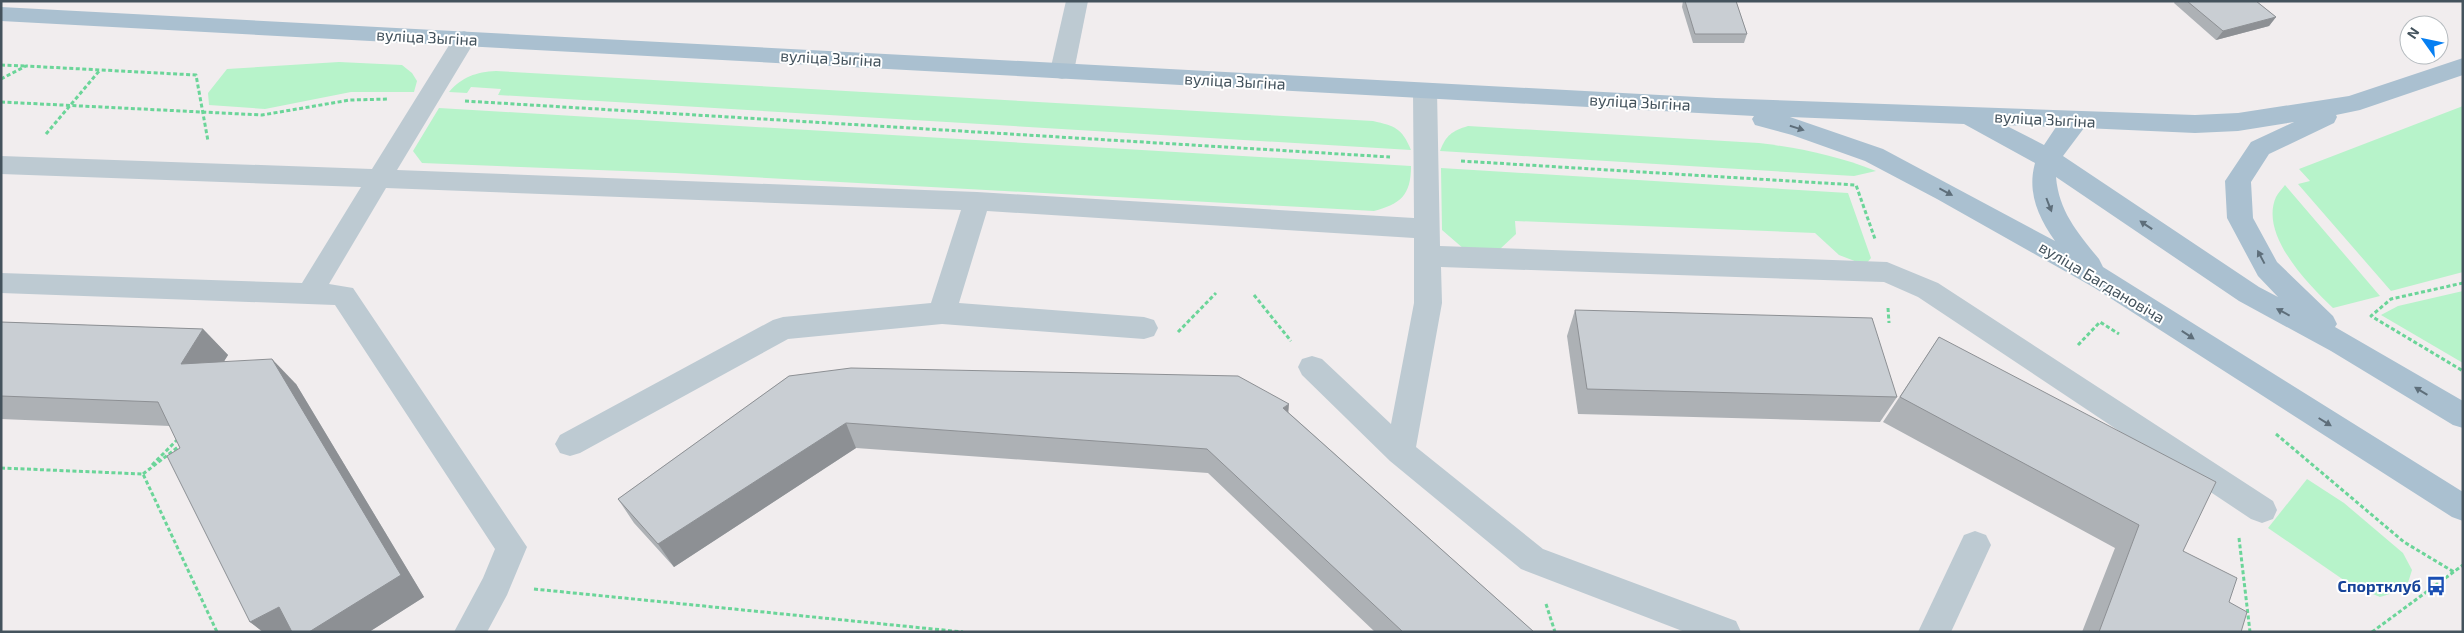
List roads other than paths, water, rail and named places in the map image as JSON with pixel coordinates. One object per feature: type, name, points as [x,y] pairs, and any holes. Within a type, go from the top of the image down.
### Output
[{"type":"main road","name":"вуліца Зыгіна","points":[[1,14],[1716,106],[2196,124],[2238,122],[2351,104],[2463,66]]},
{"type":"main road","points":[[2342,343],[2267,269],[2240,218],[2238,181],[2260,148],[2351,104]]},
{"type":"main road","name":"вуліца Багдановіча","points":[[1716,106],[1798,128],[1874,155],[1946,192],[2103,280],[2463,508]]},
{"type":"main road","points":[[1964,115],[2047,158],[2249,294],[2342,343],[2463,416]]},
{"type":"main road","points":[[2077,120],[2059,138],[2047,158],[2042,179],[2047,205],[2066,237],[2103,280]]},
{"type":"street","points":[[1062,71],[1078,1]]},
{"type":"street","points":[[309,294],[464,39]]},
{"type":"street","points":[[1400,452],[1428,303],[1424,91]]},
{"type":"street","points":[[11,165],[977,201],[1427,243],[1887,272],[1928,290],[2262,510]]},
{"type":"street","points":[[942,313],[977,201]]},
{"type":"street","points":[[1,283],[343,295],[512,547],[496,585],[470,632]]},
{"type":"street","points":[[570,444],[783,328],[942,313],[1144,328]]},
{"type":"street","points":[[1312,367],[1400,452],[1532,560],[1725,632]]},
{"type":"street","points":[[1934,632],[1975,545]]},
{"type":"place","name":"Спортклуб","points":[[2436,586]]}]
